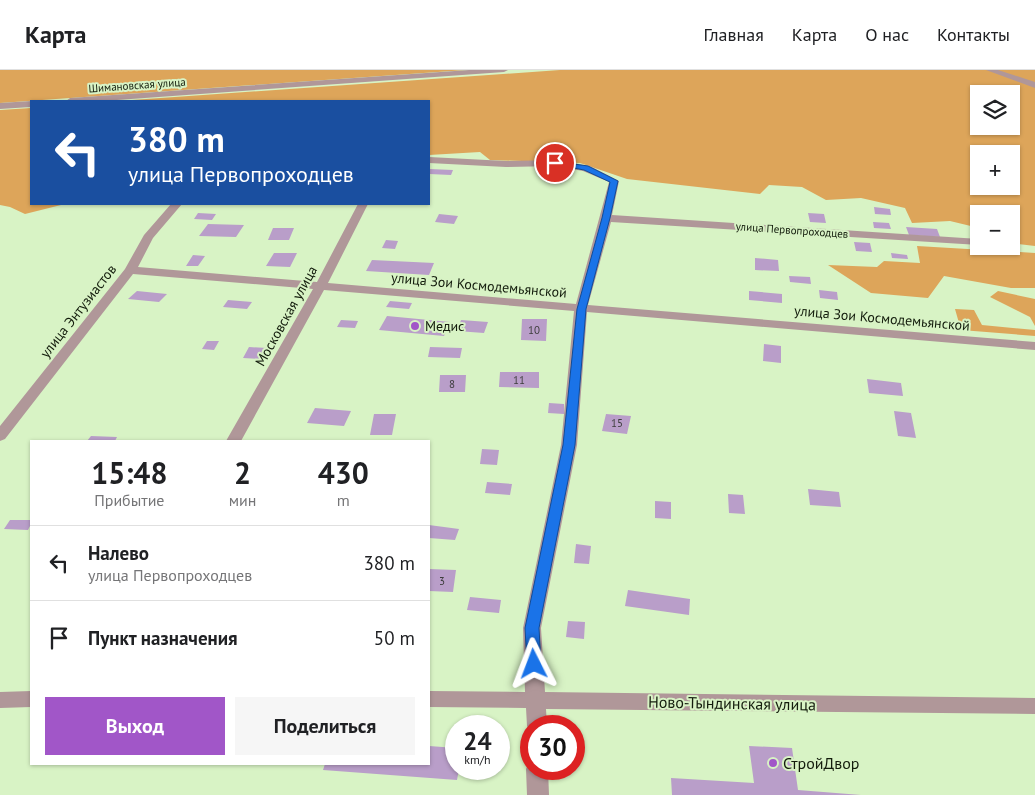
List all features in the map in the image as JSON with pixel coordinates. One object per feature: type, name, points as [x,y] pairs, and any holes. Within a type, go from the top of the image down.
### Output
[{"type":"street","name":"Шимановская улица","points":[[84,100],[504,70]]},
{"type":"street","points":[[990,70],[1035,85]]},
{"type":"street","points":[[0,106],[30,104]]},
{"type":"street","points":[[430,160],[506,164],[555,163],[586,168],[614,181],[582,309],[569,445],[532,628],[537,715]]},
{"type":"street","name":"улица Энтузиастов","points":[[0,436],[130,270],[148,237],[176,205]]},
{"type":"street","name":"Московская улица","points":[[234,440],[320,287],[362,205]]},
{"type":"street","name":"улица Первопроходцев","points":[[606,218],[970,241]]},
{"type":"street","name":"улица Зои Космодемьянской","points":[[130,270],[1035,346]]},
{"type":"street","name":"Ново-Тындинская улица","points":[[430,698],[1035,706]]},
{"type":"street","points":[[0,700],[30,699]]},
{"type":"street","points":[[537,780],[538,795]]},
{"type":"shaded area","points":[[0,70],[466,70],[30,100],[0,103]]},
{"type":"shaded area","points":[[560,70],[1035,70],[1035,246],[1020,244],[1020,205],[970,205],[970,226],[950,221],[912,223],[905,208],[861,198],[826,200],[802,187],[769,185],[760,194],[627,179],[580,163],[490,160],[480,152],[430,155],[430,100],[132,100]]},
{"type":"shaded area","points":[[30,108],[30,205],[61,205],[25,214],[10,207],[0,205],[0,110]]},
{"type":"shaded area","points":[[917,246],[970,249],[970,255],[1020,255],[1020,252],[1035,253],[1035,288],[1011,288],[944,276],[928,298],[871,293],[828,265],[877,267],[884,261],[920,263]]},
{"type":"shaded area","points":[[998,291],[1035,299],[1035,326],[1030,317],[990,297]]},
{"type":"shaded area","points":[[955,309],[974,310],[982,325],[1035,330],[1035,336],[961,330]]},
{"type":"building","points":[[430,169],[453,170],[451,175],[430,174]]},
{"type":"building","points":[[874,207],[890,209],[891,215],[875,214]]},
{"type":"building","points":[[198,213],[216,214],[212,220],[194,219]]},
{"type":"building","points":[[808,213],[824,214],[826,223],[810,222]]},
{"type":"building","points":[[439,214],[458,216],[454,224],[435,222]]},
{"type":"building","points":[[873,222],[889,223],[891,229],[874,228]]},
{"type":"building","points":[[208,224],[244,225],[236,237],[199,236]]},
{"type":"building","points":[[906,227],[937,229],[940,237],[909,235]]},
{"type":"building","points":[[273,228],[294,228],[289,240],[268,240]]},
{"type":"building","points":[[386,240],[398,241],[395,249],[382,248]]},
{"type":"building","points":[[854,242],[870,243],[872,252],[856,251]]},
{"type":"building","points":[[274,253],[297,253],[290,267],[266,266]]},
{"type":"building","points":[[891,253],[907,255],[908,259],[892,258]]},
{"type":"building","points":[[193,255],[205,256],[198,266],[186,266]]},
{"type":"building","points":[[755,258],[778,260],[779,271],[755,270]]},
{"type":"building","points":[[372,260],[434,263],[429,275],[366,271]]},
{"type":"building","points":[[789,276],[810,277],[811,284],[790,282]]},
{"type":"building","points":[[819,290],[837,292],[838,300],[820,298]]},
{"type":"building","points":[[137,291],[167,294],[159,302],[128,299]]},
{"type":"building","points":[[749,291],[782,294],[782,303],[749,300]]},
{"type":"building","points":[[228,300],[252,302],[247,309],[223,307]]},
{"type":"building","points":[[390,301],[412,303],[409,309],[386,307]]},
{"type":"building","name":"Медис","points":[[387,316],[450,322],[444,336],[379,330]]},
{"type":"building","points":[[522,319],[547,319],[546,341],[521,340]]},
{"type":"building","points":[[341,320],[358,321],[355,328],[337,327]]},
{"type":"building","points":[[461,320],[488,322],[484,333],[457,331]]},
{"type":"building","points":[[207,341],[219,341],[214,350],[202,349]]},
{"type":"building","points":[[764,344],[781,346],[781,363],[763,361]]},
{"type":"building","points":[[249,347],[267,348],[261,359],[243,358]]},
{"type":"building","points":[[430,347],[462,348],[460,358],[428,357]]},
{"type":"building","points":[[500,372],[539,372],[539,388],[499,387]]},
{"type":"building","points":[[440,375],[466,375],[465,392],[439,392]]},
{"type":"building","points":[[867,379],[901,383],[903,396],[869,393]]},
{"type":"building","points":[[549,403],[564,404],[564,414],[548,413]]},
{"type":"building","points":[[315,408],[351,411],[344,426],[307,423]]},
{"type":"building","points":[[894,411],[911,413],[916,438],[898,436]]},
{"type":"building","points":[[374,414],[396,414],[392,435],[370,435]]},
{"type":"building","points":[[606,414],[631,416],[627,434],[602,431]]},
{"type":"building","points":[[91,436],[117,437],[116,440],[88,440]]},
{"type":"building","points":[[482,449],[499,450],[497,465],[480,464]]},
{"type":"building","points":[[487,482],[512,484],[510,495],[485,493]]},
{"type":"building","points":[[808,489],[839,492],[841,507],[810,505]]},
{"type":"building","points":[[728,494],[743,495],[745,514],[729,513]]},
{"type":"building","points":[[655,501],[671,502],[671,519],[655,518]]},
{"type":"building","points":[[10,520],[30,520],[28,530],[4,529]]},
{"type":"building","points":[[430,525],[459,529],[455,540],[430,538]]},
{"type":"building","points":[[576,544],[591,546],[589,564],[574,563]]},
{"type":"building","points":[[430,569],[456,570],[453,592],[430,591]]},
{"type":"building","points":[[628,590],[690,599],[689,615],[625,606]]},
{"type":"building","points":[[470,597],[501,600],[499,613],[467,610]]},
{"type":"building","points":[[568,621],[585,622],[584,639],[566,637]]},
{"type":"building","points":[[430,746],[445,747],[445,779],[323,770],[325,765],[430,765]]},
{"type":"building","name":"СтройДвор","points":[[749,746],[792,748],[798,790],[861,795],[672,795],[671,778],[754,783]]},
{"type":"place","name":"Медис","points":[[415,326]]},
{"type":"place","name":"СтройДвор","points":[[773,763]]},
{"type":"route","points":[[534,664],[532,628],[569,445],[582,309],[614,181],[586,168],[555,163]]}]
